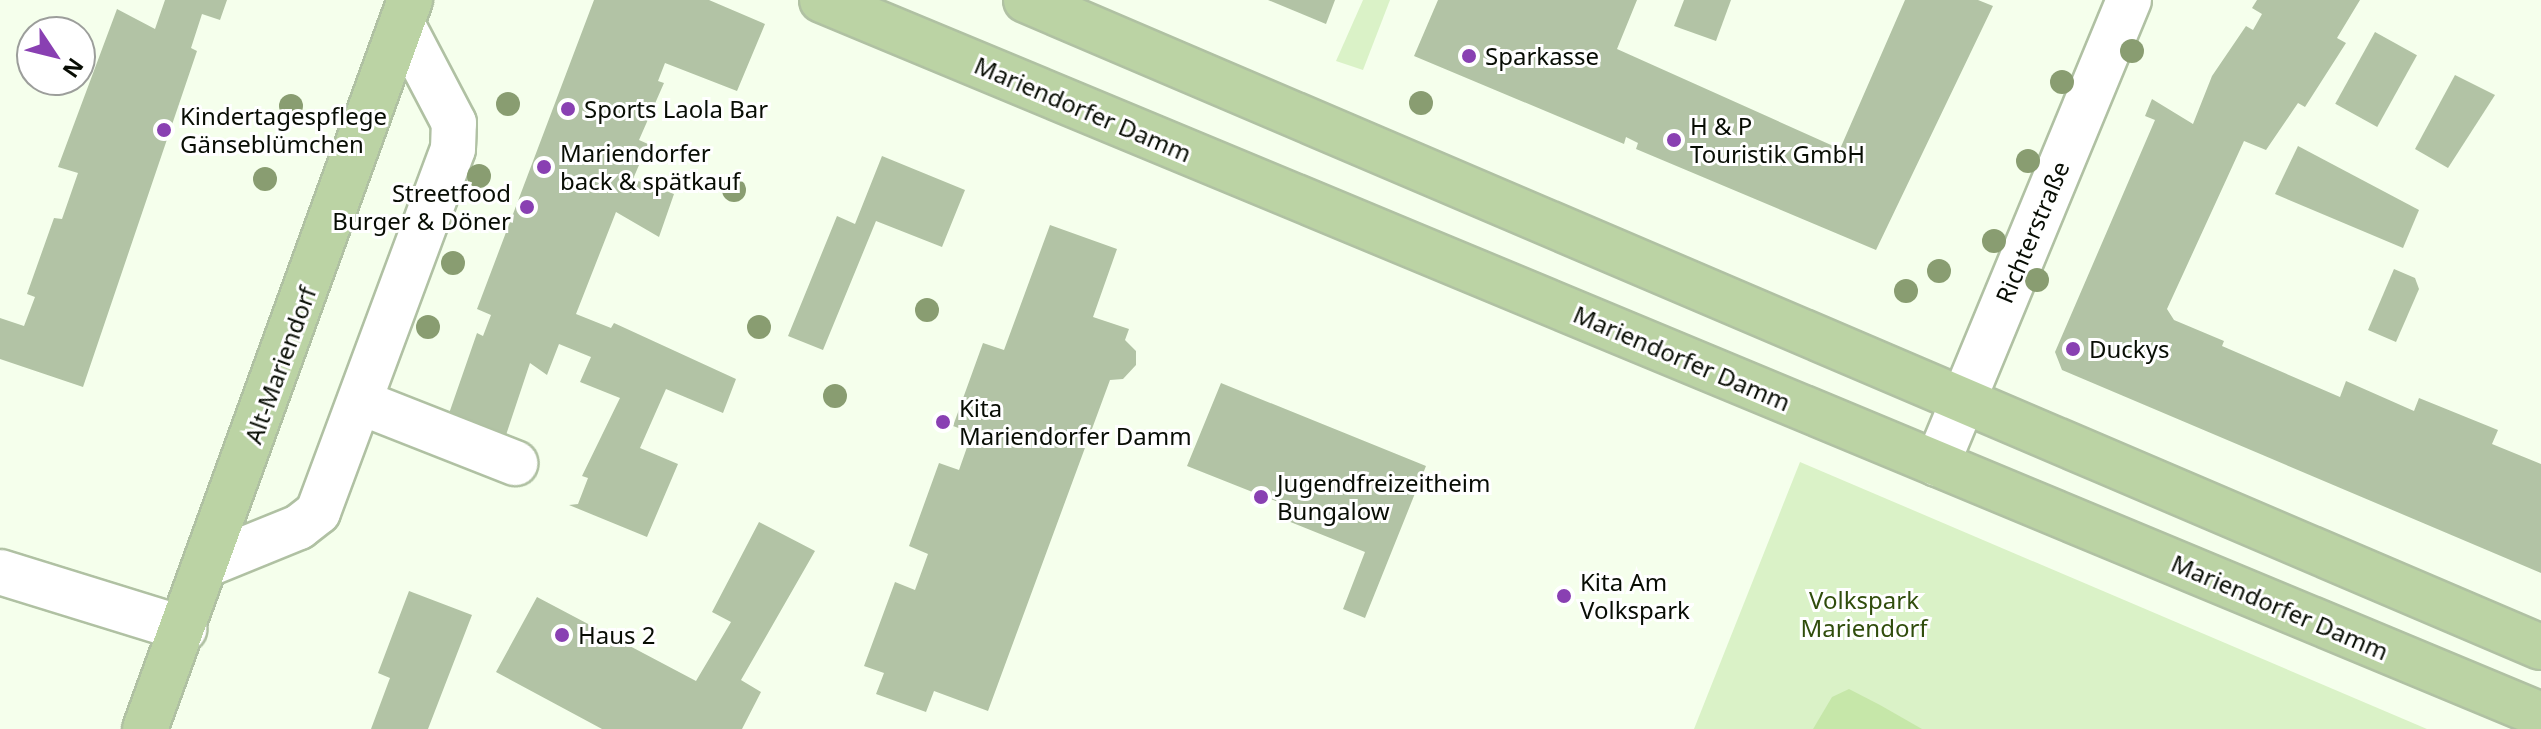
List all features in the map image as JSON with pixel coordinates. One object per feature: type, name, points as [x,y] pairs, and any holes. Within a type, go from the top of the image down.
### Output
[{"type":"main road","name":"Mariendorfer Damm","points":[[822,0],[2541,715]]},
{"type":"main road","points":[[1026,0],[2541,647]]},
{"type":"main road","name":"Alt-Mariendorf","points":[[145,729],[208,564],[406,12]]},
{"type":"street","name":"Richterstraße","points":[[1937,464],[2129,0]]},
{"type":"street","points":[[208,564],[299,527],[318,512],[453,149],[454,123],[406,12]]},
{"type":"street","points":[[360,402],[515,463]]},
{"type":"street","points":[[0,572],[184,629]]},
{"type":"green space","points":[[1363,0],[1390,0],[1363,70],[1336,61]]},
{"type":"green space","name":"Volkspark Mariendorf","points":[[1800,462],[2427,729],[1694,729]]},
{"type":"shaded area","points":[[1849,689],[1922,729],[1813,729],[1832,697]]},
{"type":"building","points":[[165,0],[227,0],[220,20],[202,14],[191,48],[197,51],[83,387],[0,359],[0,318],[24,326],[35,297],[27,294],[54,218],[62,219],[78,173],[58,167],[85,96],[96,96],[96,65],[117,9],[155,29]]},
{"type":"building","points":[[594,0],[709,0],[765,24],[737,91],[665,63],[658,81],[664,83],[639,140],[648,144],[633,179],[674,194],[659,237],[616,212],[576,314],[611,328],[614,323],[736,379],[723,413],[666,389],[640,448],[678,464],[647,537],[569,505],[578,504],[588,478],[582,476],[620,398],[580,382],[591,357],[559,344],[547,375],[530,363],[503,444],[445,425],[477,333],[483,336],[491,315],[477,309]]},
{"type":"building","points":[[1268,0],[1335,0],[1326,24]]},
{"type":"building","points":[[1438,0],[1637,0],[1617,49],[1840,149],[1905,0],[1978,0],[1993,6],[1876,250],[1636,149],[1638,143],[1626,137],[1624,144],[1414,56]]},
{"type":"building","points":[[1684,0],[1731,0],[1716,41],[1674,26]]},
{"type":"building","points":[[2257,0],[2360,0],[2337,38],[2346,43],[2305,107],[2298,103],[2266,150],[2244,141],[2167,309],[2174,320],[2224,341],[2222,346],[2340,397],[2346,381],[2414,411],[2419,398],[2498,430],[2492,444],[2541,464],[2541,573],[2062,370],[2055,352],[2155,120],[2145,116],[2152,99],[2193,124],[2212,76],[2246,26],[2253,30],[2262,14],[2252,8]]},
{"type":"building","points":[[2375,32],[2417,55],[2377,127],[2335,104]]},
{"type":"building","points":[[2455,75],[2495,95],[2448,168],[2415,149]]},
{"type":"building","points":[[2298,146],[2419,210],[2403,248],[2275,194]]},
{"type":"building","points":[[882,156],[965,190],[942,247],[876,221],[823,350],[788,336],[837,216],[855,224]]},
{"type":"building","points":[[1050,225],[1117,249],[1093,317],[1129,329],[1125,340],[1136,351],[1136,365],[1123,379],[1110,380],[988,711],[934,691],[926,712],[876,694],[884,673],[864,666],[895,582],[915,590],[928,554],[909,546],[939,463],[959,470],[972,433],[953,426],[983,343],[1004,350]]},
{"type":"building","points":[[2394,269],[2415,278],[2419,289],[2396,342],[2368,330]]},
{"type":"building","points":[[1221,383],[1426,466],[1365,618],[1343,609],[1365,552],[1278,517],[1283,504],[1187,466]]},
{"type":"building","points":[[759,522],[815,551],[741,680],[761,692],[742,729],[602,729],[496,672],[537,597],[696,681],[731,622],[712,612]]},
{"type":"building","points":[[409,591],[472,615],[428,729],[371,729],[390,678],[378,673]]},
{"type":"place","name":"Sparkasse","points":[[1469,56]]},
{"type":"place","name":"Sports Laola Bar","points":[[568,109]]},
{"type":"place","name":"Kindertagespflege Gänseblümchen","points":[[164,130]]},
{"type":"place","name":"H & P Touristik GmbH","points":[[1674,140]]},
{"type":"place","name":"Mariendorfer back & spätkauf","points":[[544,167]]},
{"type":"place","name":"Streetfood Burger & Döner","points":[[527,207]]},
{"type":"place","name":"Duckys","points":[[2073,349]]},
{"type":"place","name":"Kita Mariendorfer Damm","points":[[943,422]]},
{"type":"place","name":"Jugendfreizeitheim Bungalow","points":[[1261,497]]},
{"type":"place","name":"Kita Am Volkspark","points":[[1564,596]]},
{"type":"place","name":"Haus 2","points":[[562,635]]}]
